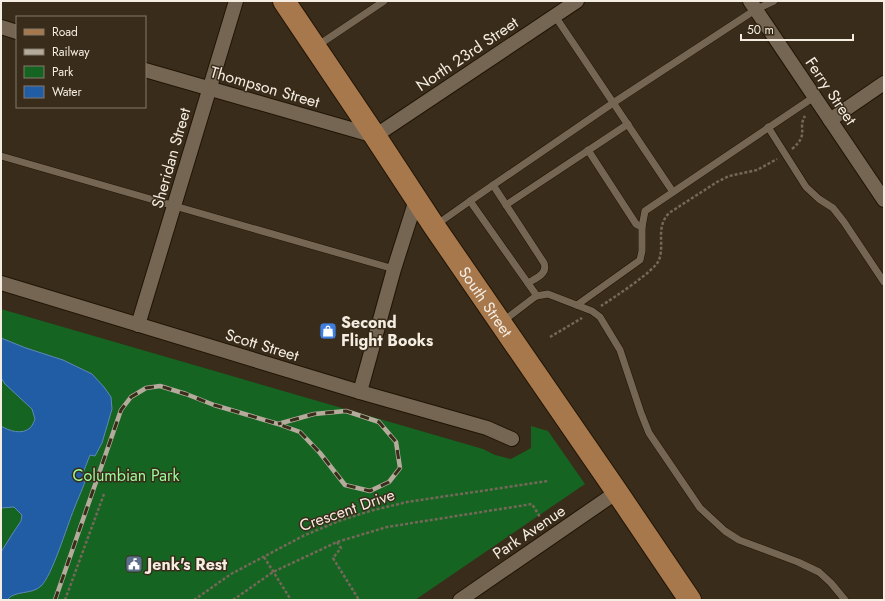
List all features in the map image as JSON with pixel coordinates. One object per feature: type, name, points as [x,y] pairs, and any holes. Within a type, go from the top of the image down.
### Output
[{"type":"main road","name":"South Street","points":[[284,1],[375,136],[416,200],[690,600]]},
{"type":"street","name":"Sheridan Street","points":[[138,325],[236,1]]},
{"type":"street","name":"North 23rd Street","points":[[375,136],[577,1]]},
{"type":"street","name":"Ferry Street","points":[[753,5],[884,200]]},
{"type":"street","points":[[1,27],[16,32]]},
{"type":"street","name":"Thompson Street","points":[[146,70],[375,136]]},
{"type":"street","points":[[830,120],[884,83]]},
{"type":"street","points":[[360,392],[394,269],[416,200]]},
{"type":"street","name":"Scott Street","points":[[1,283],[360,392],[487,428],[512,439]]},
{"type":"street","name":"Park Avenue","points":[[460,600],[617,492]]},
{"type":"lane","points":[[315,47],[384,1]]},
{"type":"lane","points":[[434,226],[753,5],[774,1]]},
{"type":"lane","points":[[555,16],[673,192]]},
{"type":"lane","points":[[577,305],[640,260],[642,251],[642,227],[645,211],[814,96]]},
{"type":"lane","points":[[506,204],[628,124]]},
{"type":"lane","points":[[768,127],[806,187],[819,199],[833,208],[884,282]]},
{"type":"lane","points":[[588,150],[636,224],[642,227]]},
{"type":"lane","points":[[1,156],[394,269]]},
{"type":"lane","points":[[493,185],[546,267],[544,272],[528,283]]},
{"type":"lane","points":[[470,201],[537,296]]},
{"type":"lane","points":[[500,323],[537,296],[548,294],[592,311],[600,318],[620,350],[649,433],[700,508],[725,531],[739,540],[798,562],[819,572],[831,583],[845,600]]},
{"type":"path","points":[[550,337],[592,311],[650,271],[657,264],[660,258],[662,224],[669,213],[729,176],[757,170],[777,160],[799,143],[802,138],[804,119],[806,115]]},
{"type":"path","name":"Crescent Drive","points":[[194,600],[231,574],[303,536],[339,521],[370,511],[407,502],[548,481]]},
{"type":"path","points":[[65,600],[104,494]]},
{"type":"path","points":[[233,600],[273,572],[337,542],[387,527],[532,504],[540,517]]},
{"type":"path","points":[[337,542],[341,548],[333,558],[359,600]]},
{"type":"path","points":[[264,557],[291,600]]},
{"type":"green space","name":"Columbian Park","points":[[1,309],[483,449],[495,455],[511,459],[531,448],[531,426],[548,431],[585,484],[415,600],[1,600]]},
{"type":"water","points":[[1,338],[63,360],[92,374],[111,397],[112,409],[102,443],[95,456],[90,455],[83,473],[87,475],[84,484],[50,572],[45,581],[37,589],[14,595],[7,600],[1,600],[1,552],[21,521],[22,515],[14,507],[1,508],[1,426],[12,431],[19,432],[30,428],[35,419],[32,409],[5,384],[1,378]]},
{"type":"railway","points":[[55,600],[121,410],[131,397],[146,388],[160,386],[300,432],[320,453],[345,485],[370,491],[389,482],[400,468],[396,442],[379,422],[346,411],[314,414],[278,424]]},
{"type":"place","name":"Second Flight Books","points":[[328,331]]},
{"type":"place","name":"Jenk's Rest","points":[[134,564]]}]
